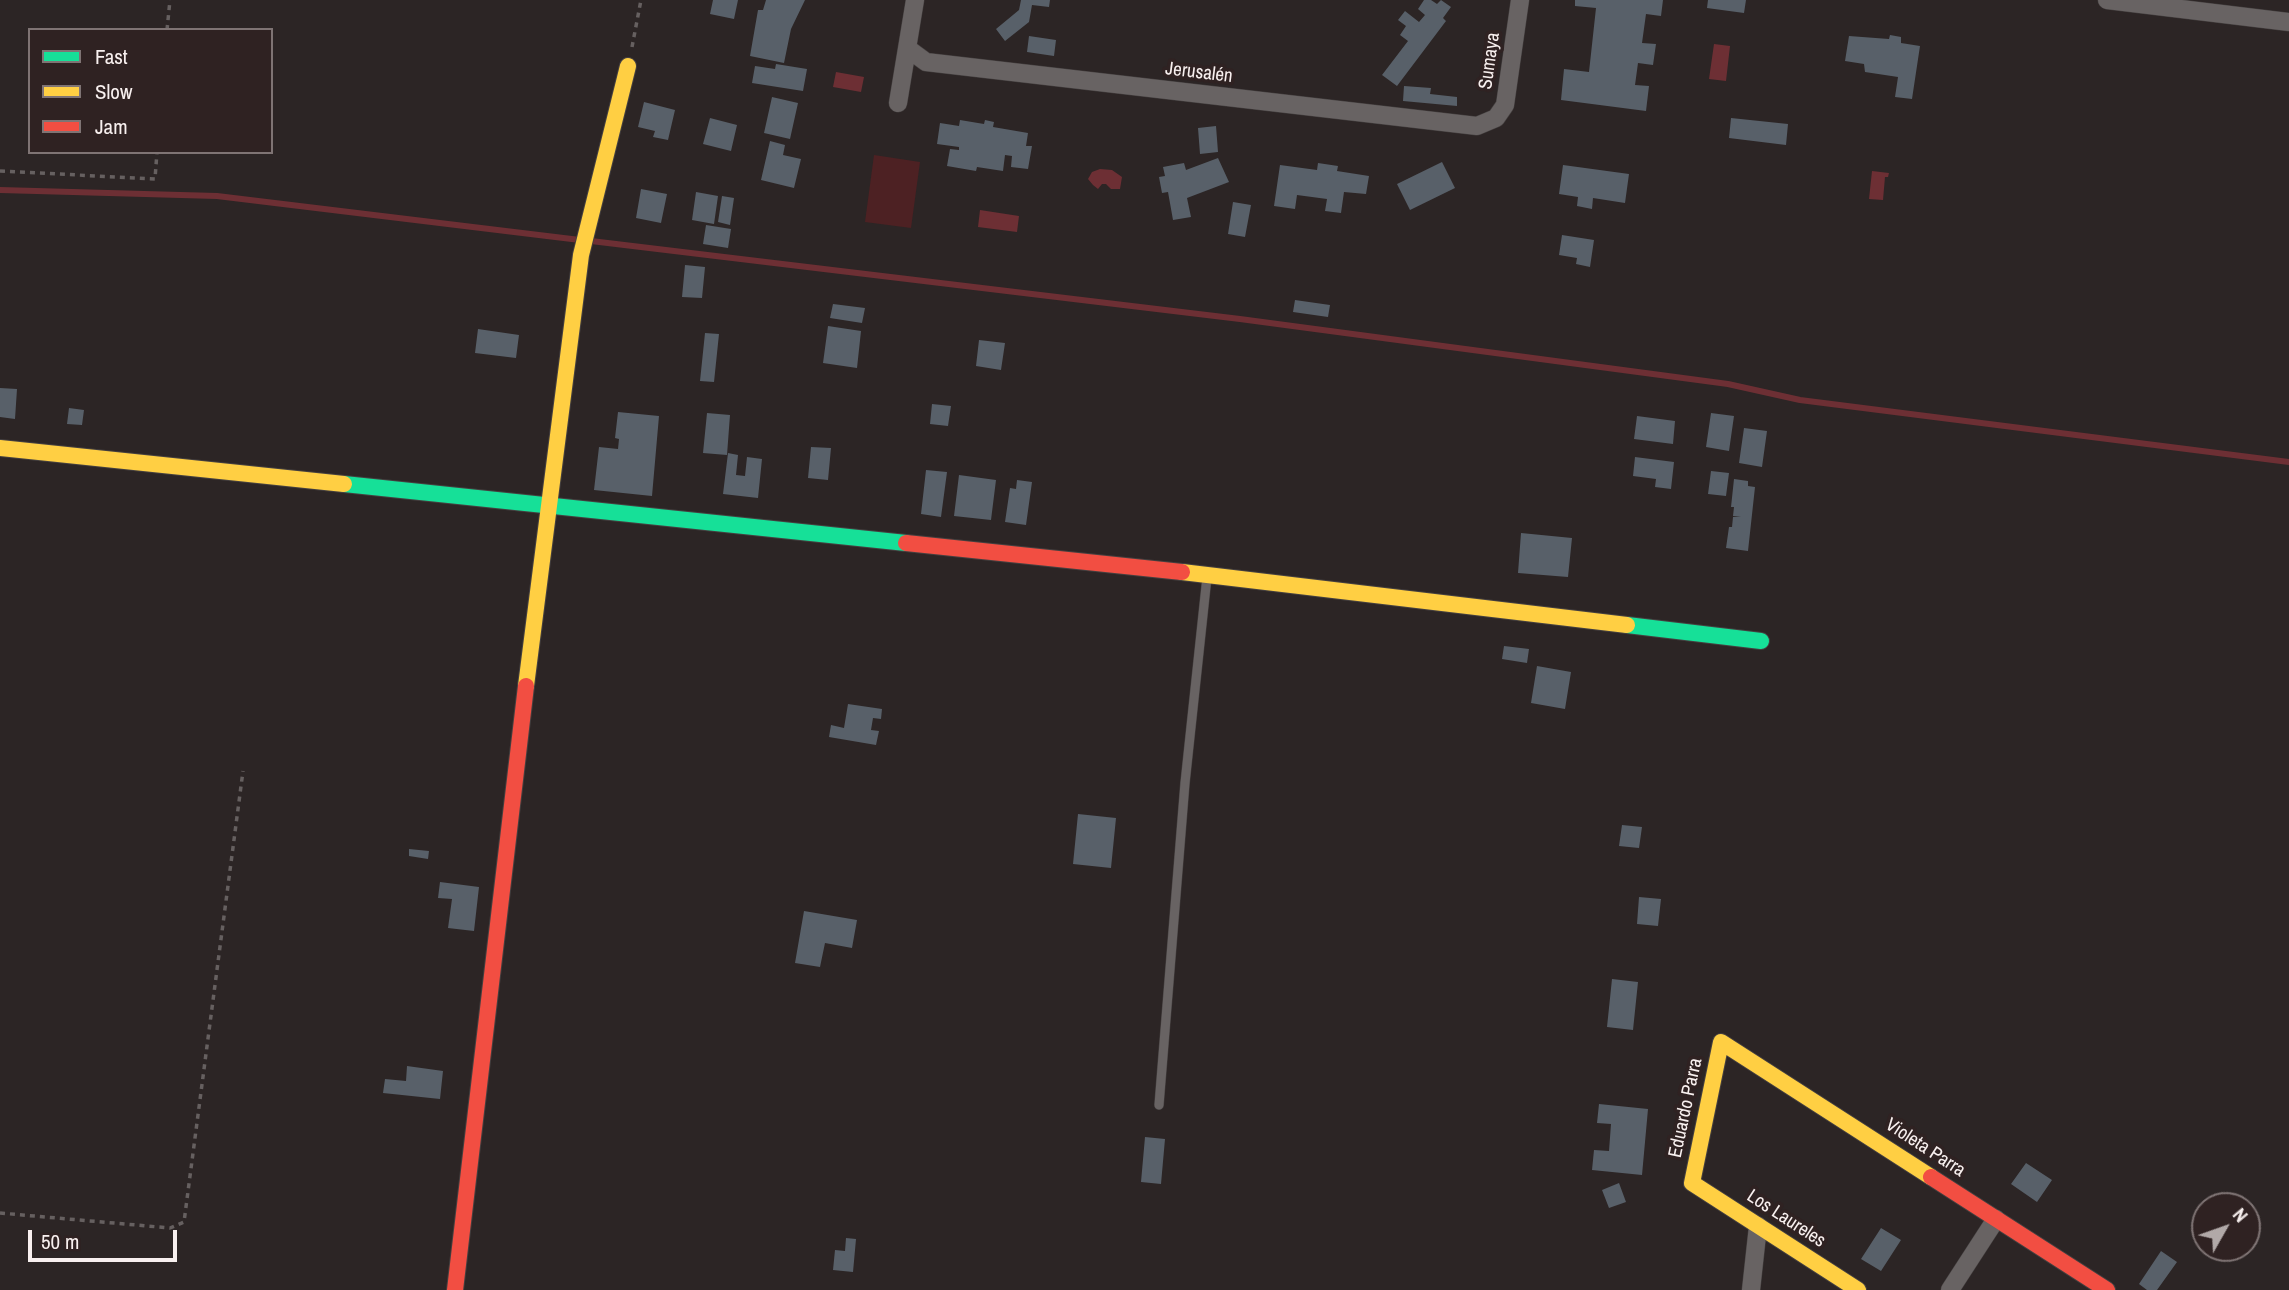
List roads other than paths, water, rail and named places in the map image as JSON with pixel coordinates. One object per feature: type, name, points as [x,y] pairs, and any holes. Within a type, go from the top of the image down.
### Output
[{"type":"street","points":[[898,103],[915,0]]},
{"type":"street","name":"Sumaya","points":[[1490,122],[1502,112],[1507,97],[1520,0]]},
{"type":"street","points":[[2107,0],[2289,22]]},
{"type":"street","name":"Jerusalén","points":[[907,48],[926,62],[1470,127],[1490,122]]},
{"type":"street","points":[[455,1290],[548,504],[581,255],[628,66]]},
{"type":"street","points":[[0,448],[1207,575],[1761,641]]},
{"type":"street","name":"Eduardo Parra","points":[[1692,1183],[1721,1042]]},
{"type":"street","name":"Violeta Parra","points":[[1721,1042],[2107,1290]]},
{"type":"street","name":"Los Laureles","points":[[1692,1183],[1858,1290]]},
{"type":"street","points":[[1950,1290],[1996,1219]]},
{"type":"street","points":[[1751,1290],[1758,1226]]},
{"type":"lane","points":[[1159,1105],[1185,783],[1207,575]]},
{"type":"waterway","points":[[0,190],[217,196],[580,240]]},
{"type":"waterway","points":[[591,241],[1240,319],[1728,384],[1800,400],[2289,462]]}]
